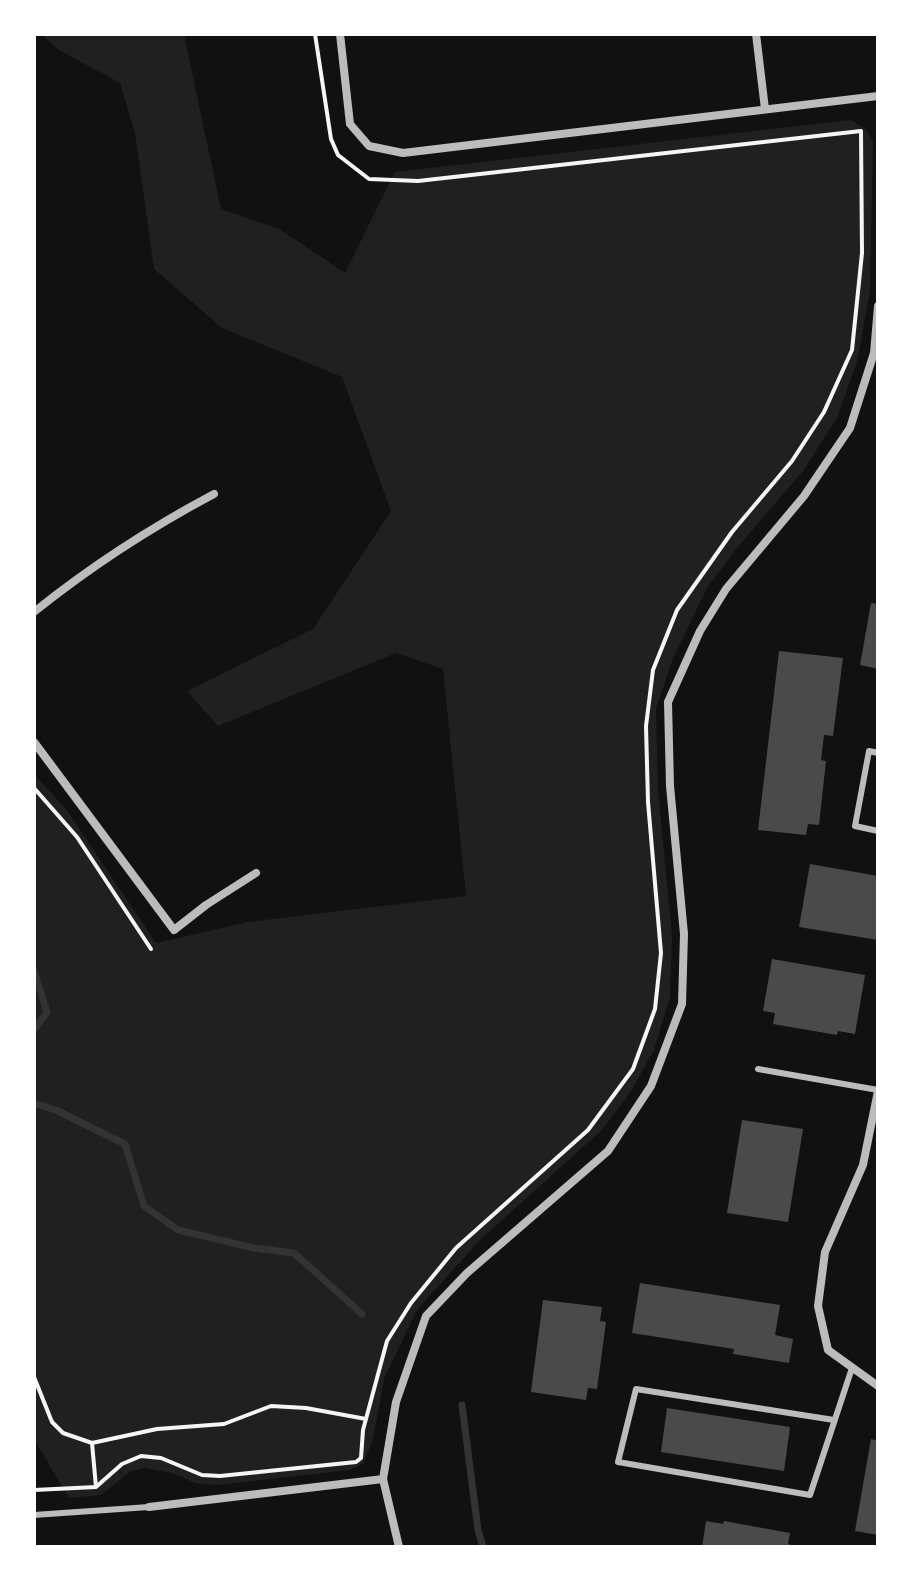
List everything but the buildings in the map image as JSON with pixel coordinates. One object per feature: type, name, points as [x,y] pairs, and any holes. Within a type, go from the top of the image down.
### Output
[{"type":"street","points":[[340,34],[350,124],[369,146],[403,153],[878,96]]},
{"type":"street","points":[[756,34],[765,109]]},
{"type":"street","points":[[399,1547],[383,1479],[396,1402],[426,1316],[467,1273],[608,1151],[651,1086],[682,1004],[684,934],[670,786],[668,702],[700,631],[726,589],[804,496],[850,428],[874,353],[878,306]]},
{"type":"street","points":[[34,612],[80,575],[214,494]]},
{"type":"street","points":[[34,742],[174,930],[256,873]]},
{"type":"street","points":[[878,1090],[863,1165],[825,1252],[818,1306],[828,1350],[878,1386]]},
{"type":"street","points":[[149,1507],[383,1479]]},
{"type":"lane","points":[[878,753],[869,751],[855,826],[878,831]]},
{"type":"lane","points":[[758,1069],[878,1090]]},
{"type":"lane","points":[[834,1420],[636,1389],[618,1462],[810,1495],[852,1368]]},
{"type":"lane","points":[[34,1515],[149,1507]]},
{"type":"path","points":[[34,1490],[96,1487],[122,1464],[141,1456],[161,1458],[202,1475],[220,1476],[356,1462],[361,1458],[366,1419],[387,1341],[411,1303],[456,1248],[588,1130],[633,1069],[655,1009],[661,953],[648,802],[646,726],[653,670],[677,610],[732,532],[792,461],[824,412],[852,350],[862,253],[861,131],[418,181],[369,179],[338,155],[331,139],[315,34]]},
{"type":"path","points":[[34,788],[77,837],[151,949]]},
{"type":"path","points":[[34,1377],[52,1422],[63,1433],[92,1443],[157,1429],[224,1424],[271,1406],[297,1406],[366,1419]]},
{"type":"path","points":[[92,1443],[96,1487]]},
{"type":"shaded area","points":[[41,34],[184,34],[221,209],[279,229],[345,273],[395,172],[851,120],[867,130],[873,142],[870,291],[857,362],[837,418],[803,471],[707,588],[672,661],[656,709],[658,789],[672,935],[670,997],[654,1050],[630,1093],[602,1130],[479,1241],[417,1310],[384,1379],[373,1440],[363,1464],[349,1470],[217,1485],[195,1483],[172,1473],[145,1468],[131,1471],[101,1495],[69,1498],[34,1439],[34,774],[66,809],[156,943],[248,922],[466,896],[443,669],[396,653],[218,726],[187,691],[313,629],[391,511],[342,377],[222,328],[154,269],[135,133],[120,83],[59,50]]},
{"type":"waterway","points":[[34,971],[47,1012],[34,1030]]},
{"type":"waterway","points":[[34,1103],[58,1111],[125,1144],[144,1206],[178,1230],[254,1248],[294,1253],[362,1314]]},
{"type":"waterway","points":[[462,1405],[478,1530],[483,1547]]}]
